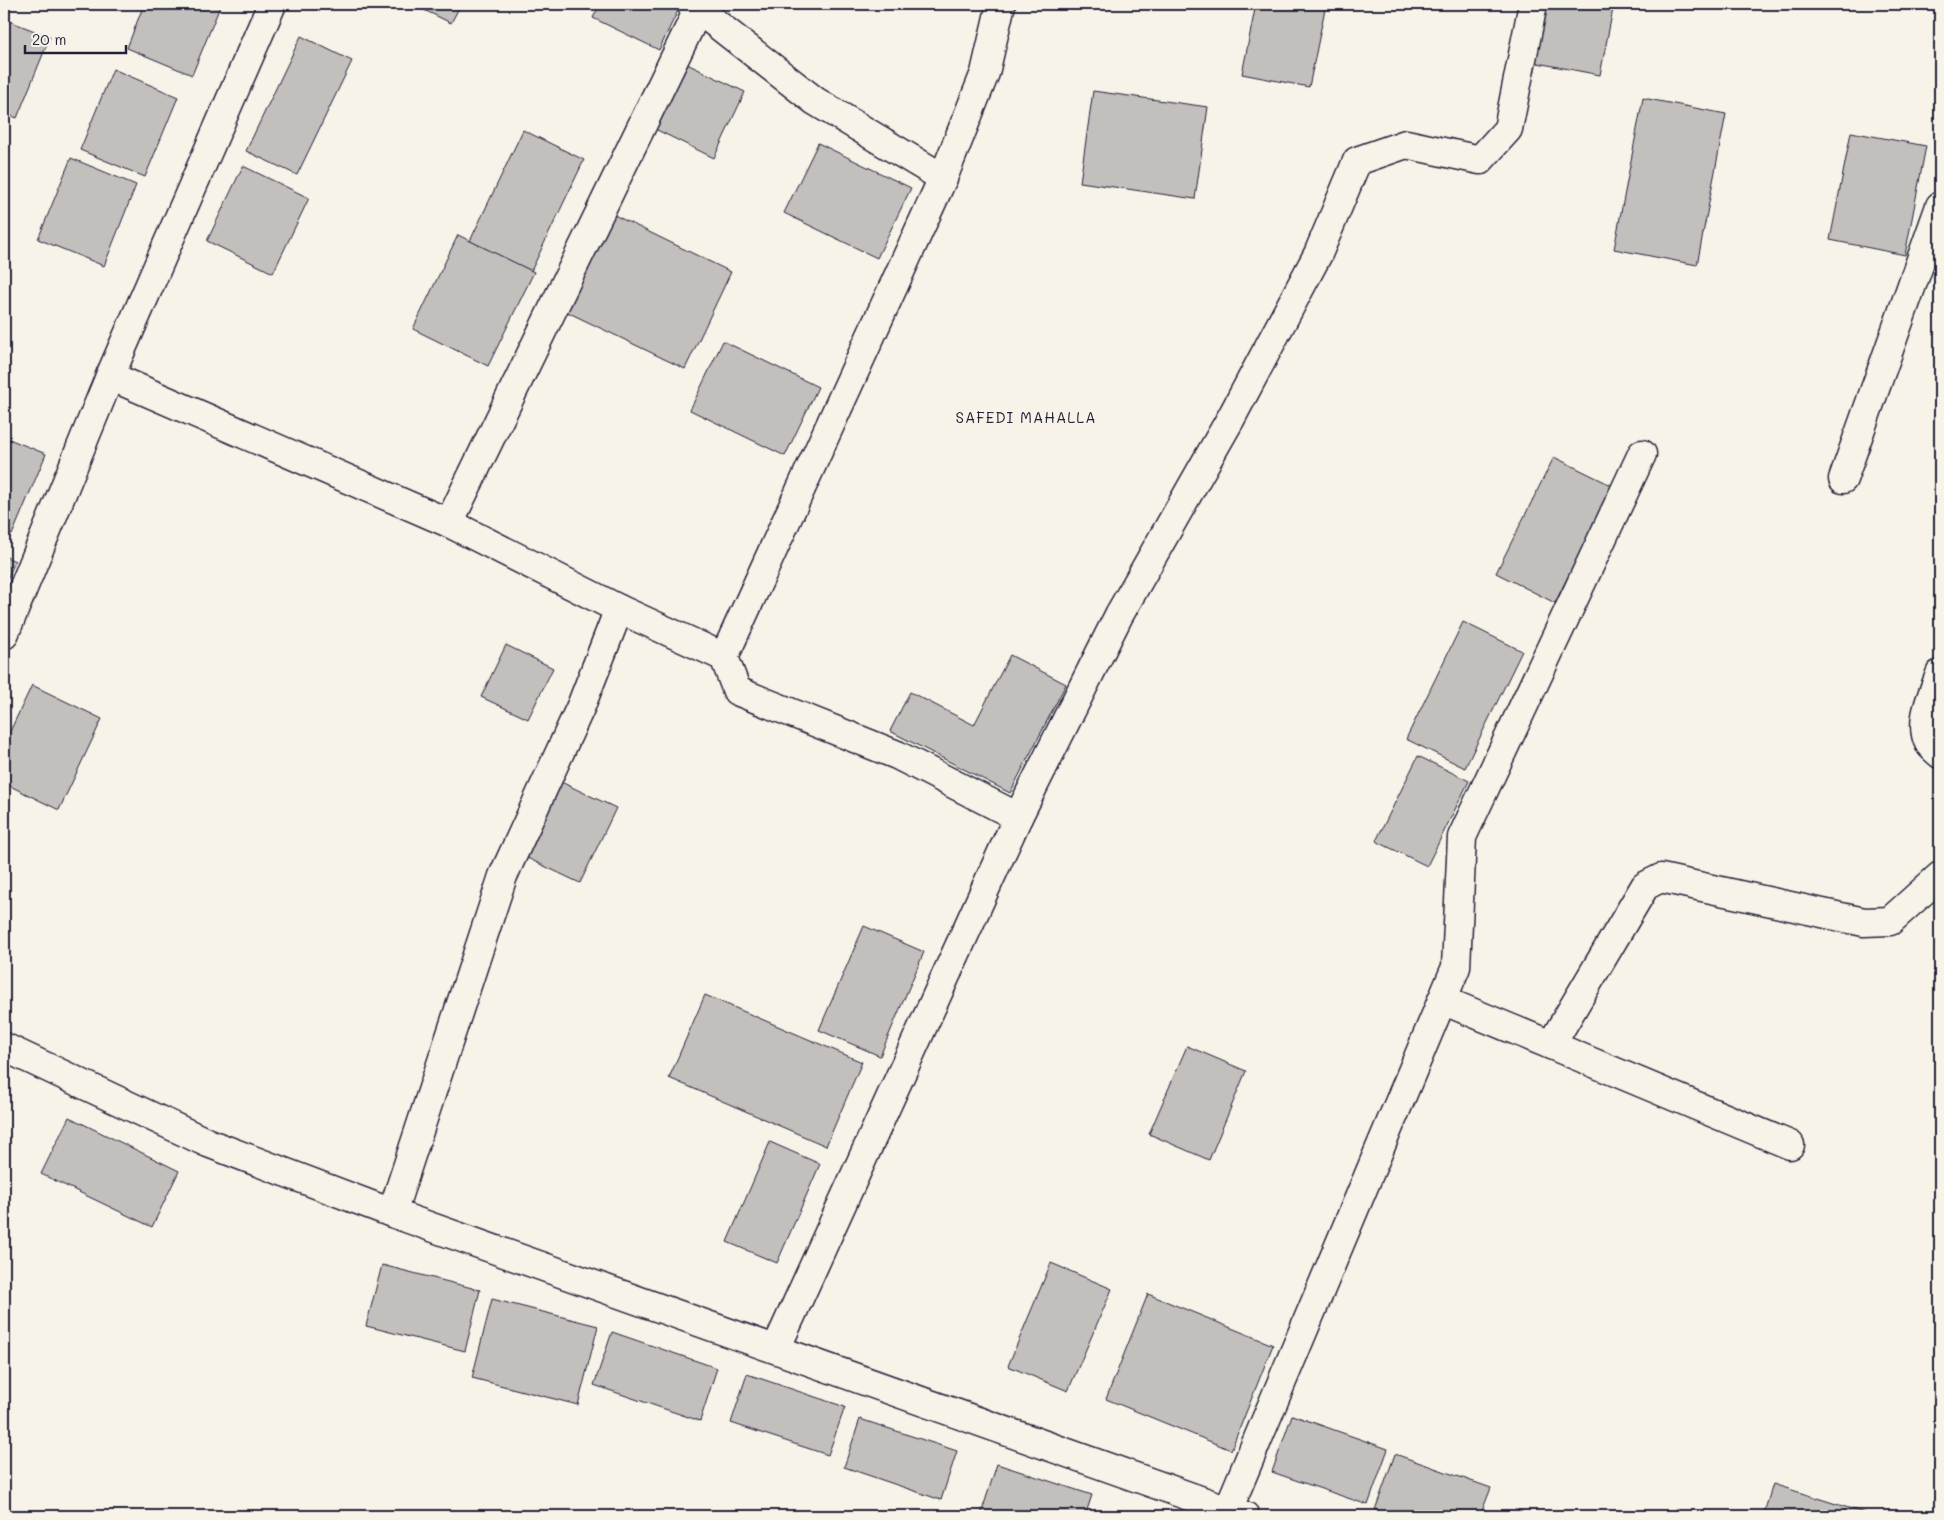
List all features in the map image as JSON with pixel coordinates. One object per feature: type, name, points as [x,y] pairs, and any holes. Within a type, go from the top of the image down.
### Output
[{"type":"street","points":[[4,635],[110,376],[272,4]]},
{"type":"street","points":[[724,656],[943,178],[985,73],[1001,4]]},
{"type":"street","points":[[776,1350],[1018,817],[1119,615],[1231,418],[1318,254],[1357,161],[1406,144],[1480,160],[1508,130],[1533,4]]},
{"type":"street","points":[[449,523],[695,7],[816,100],[943,178]]},
{"type":"street","points":[[1843,480],[1940,206]]},
{"type":"street","points":[[110,376],[449,523],[619,609],[724,656],[737,690],[897,755],[1018,817]]},
{"type":"street","points":[[4,1047],[208,1143],[392,1213],[1237,1513],[1456,967],[1462,837],[1642,454]]},
{"type":"street","points":[[392,1213],[504,876],[581,706],[619,609]]},
{"type":"street","points":[[1940,674],[1929,703],[1925,723],[1929,743],[1940,754]]},
{"type":"street","points":[[1551,1045],[1646,886],[1661,878],[1864,922],[1890,921],[1940,876]]},
{"type":"street","points":[[1442,1000],[1790,1145]]},
{"type":"building","points":[[144,4],[221,4],[192,75],[127,48]]},
{"type":"building","points":[[412,4],[461,4],[451,23]]},
{"type":"building","points":[[600,4],[681,4],[659,50],[593,18]]},
{"type":"building","points":[[1256,4],[1326,4],[1309,87],[1242,74]]},
{"type":"building","points":[[1538,4],[1614,4],[1600,75],[1527,61]]},
{"type":"building","points":[[4,19],[50,37],[17,118],[4,113]]},
{"type":"building","points":[[301,36],[352,61],[297,175],[246,151]]},
{"type":"building","points":[[685,63],[745,92],[714,158],[653,128]]},
{"type":"building","points":[[113,69],[178,97],[145,177],[80,150]]},
{"type":"building","points":[[1093,91],[1208,107],[1195,199],[1080,182]]},
{"type":"building","points":[[1643,98],[1726,114],[1697,265],[1614,249]]},
{"type":"building","points":[[523,130],[584,160],[531,271],[470,241]]},
{"type":"building","points":[[1851,132],[1926,146],[1905,255],[1830,240]]},
{"type":"building","points":[[818,143],[911,188],[877,258],[784,213]]},
{"type":"building","points":[[71,158],[136,185],[104,266],[38,239]]},
{"type":"building","points":[[243,166],[309,198],[273,273],[207,241]]},
{"type":"building","points":[[608,212],[731,272],[685,369],[561,309]]},
{"type":"building","points":[[458,235],[534,272],[488,366],[413,329]]},
{"type":"building","points":[[723,341],[818,387],[785,456],[690,410]]},
{"type":"building","points":[[4,437],[46,454],[12,535],[4,532]]},
{"type":"building","points":[[1554,457],[1613,486],[1555,603],[1496,573]]},
{"type":"building","points":[[4,556],[15,561],[4,588]]},
{"type":"building","points":[[1463,622],[1522,651],[1465,768],[1406,739]]},
{"type":"building","points":[[506,645],[553,668],[528,719],[481,697]]},
{"type":"building","points":[[1010,655],[1066,684],[1010,793],[890,731],[910,692],[974,725]]},
{"type":"building","points":[[32,685],[102,719],[59,810],[4,783],[4,744]]},
{"type":"building","points":[[1418,756],[1469,781],[1427,866],[1376,841]]},
{"type":"building","points":[[559,781],[616,808],[580,883],[523,856]]},
{"type":"building","points":[[864,926],[924,952],[880,1056],[819,1030]]},
{"type":"building","points":[[705,995],[862,1062],[826,1146],[669,1078]]},
{"type":"building","points":[[1187,1046],[1246,1071],[1209,1160],[1149,1134]]},
{"type":"building","points":[[69,1117],[179,1171],[152,1227],[41,1174]]},
{"type":"building","points":[[770,1142],[820,1164],[777,1263],[727,1242]]},
{"type":"building","points":[[1051,1263],[1112,1289],[1068,1391],[1008,1366]]},
{"type":"building","points":[[382,1265],[480,1290],[465,1351],[366,1326]]},
{"type":"building","points":[[1148,1294],[1273,1345],[1231,1450],[1106,1399]]},
{"type":"building","points":[[492,1299],[598,1326],[578,1405],[472,1378]]},
{"type":"building","points":[[612,1332],[717,1368],[700,1421],[594,1385]]},
{"type":"building","points":[[747,1374],[845,1407],[828,1455],[731,1423]]},
{"type":"building","points":[[1292,1415],[1388,1449],[1368,1505],[1272,1472]]},
{"type":"building","points":[[860,1419],[957,1451],[941,1500],[844,1467]]},
{"type":"building","points":[[1395,1454],[1491,1488],[1480,1516],[1392,1516],[1375,1510]]},
{"type":"building","points":[[997,1464],[1092,1495],[1085,1516],[989,1516],[981,1514]]},
{"type":"building","points":[[1773,1484],[1874,1516],[1763,1516]]},
{"type":"district","name":"SAFEDI MAHALLA","points":[[1026,417]]}]
